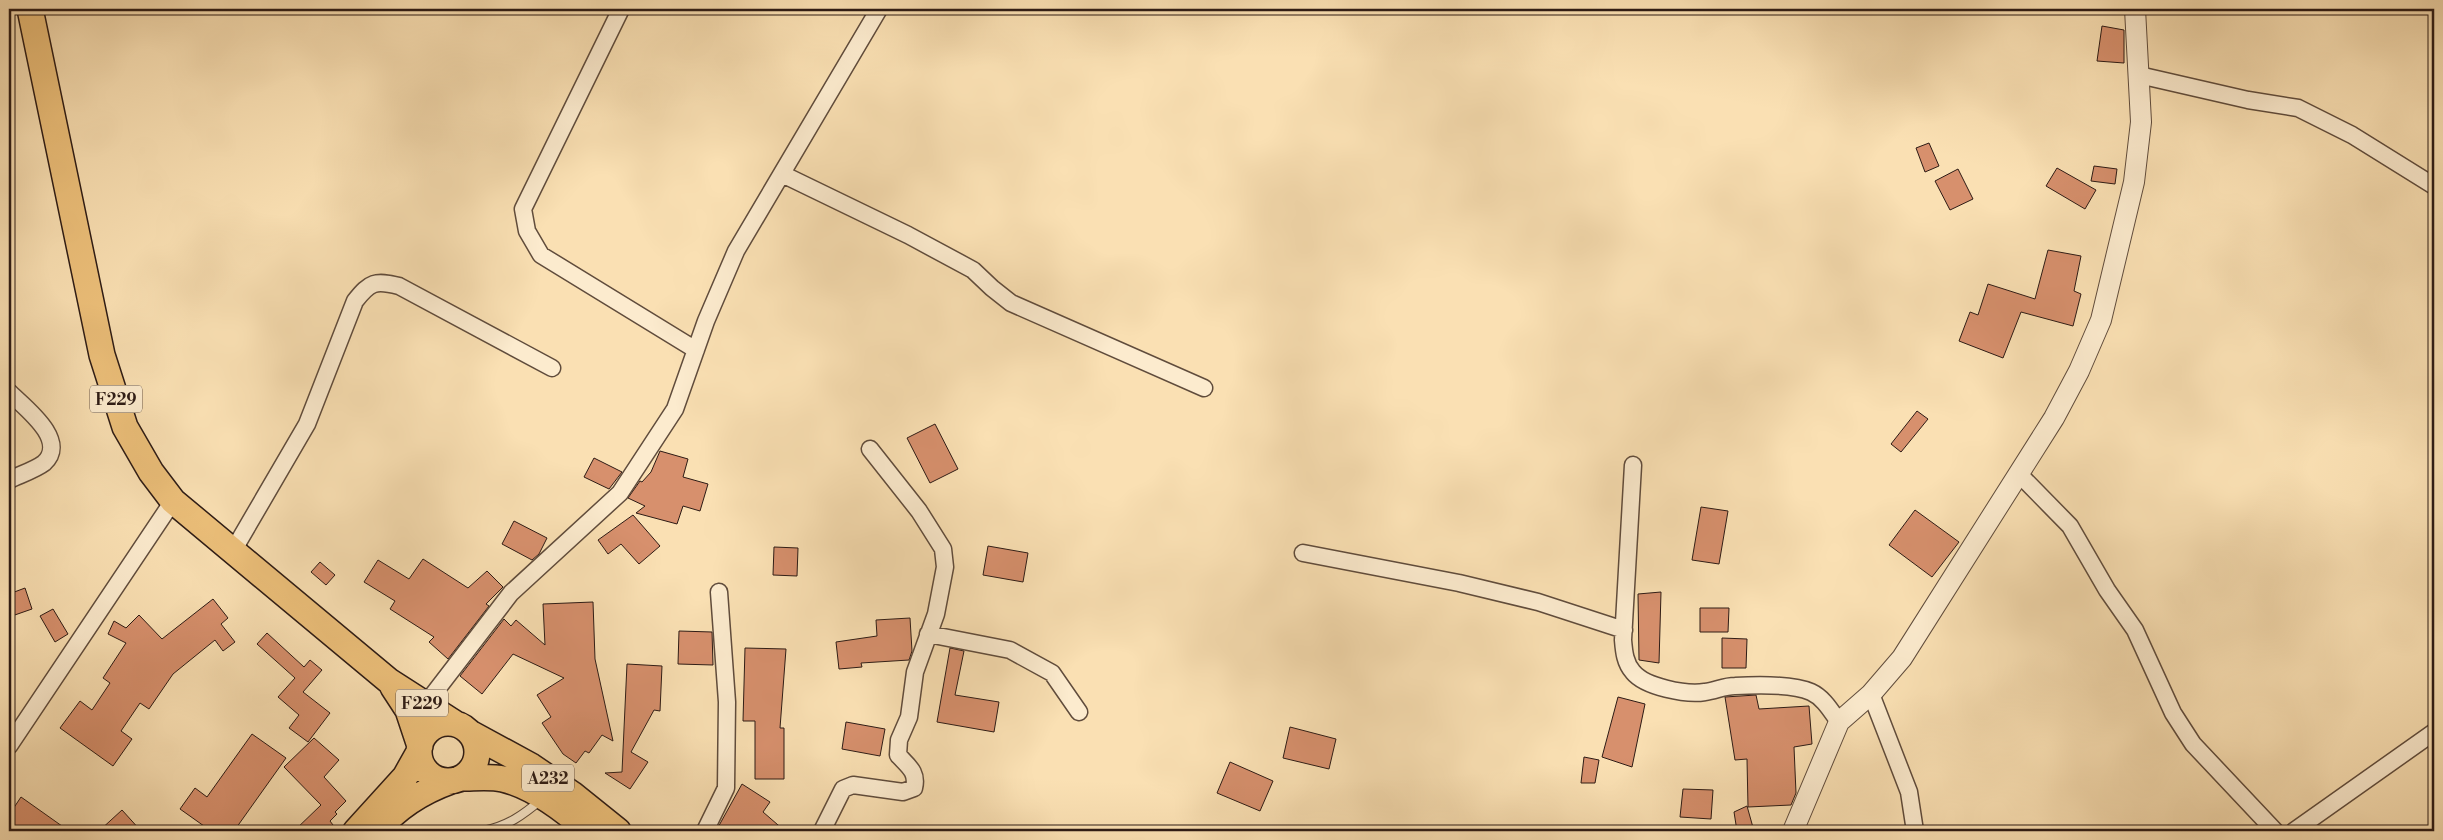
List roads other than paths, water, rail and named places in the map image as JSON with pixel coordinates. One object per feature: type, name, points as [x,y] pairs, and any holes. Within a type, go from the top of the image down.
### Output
[{"type":"main road","name":"F229","points":[[30,9],[102,355],[125,427],[150,472],[173,501],[389,681],[464,729]]},
{"type":"main road","name":"F229","points":[[389,681],[408,710],[420,749]]},
{"type":"main road","points":[[356,831],[405,777],[429,730],[437,725],[464,729],[476,744],[478,754],[475,764],[456,779],[436,778],[429,773],[420,760],[420,749]]},
{"type":"main road","name":"A232","points":[[464,729],[531,766],[572,794],[618,831]]},
{"type":"main road","name":"A232","points":[[377,831],[402,808],[421,794],[456,779],[503,779],[544,798],[568,813],[589,831]]},
{"type":"street","points":[[621,9],[523,209],[527,231],[541,255],[696,350]]},
{"type":"street","points":[[426,705],[511,593],[620,493],[675,409],[696,350],[736,251],[879,9]]},
{"type":"street","points":[[1793,831],[1839,722],[1871,694],[1902,658],[2054,418],[2079,371],[2101,320],[2134,182],[2140,122],[2135,9]]},
{"type":"street","points":[[2139,75],[2248,100],[2298,108],[2352,135],[2434,186]]},
{"type":"street","points":[[782,174],[966,266],[1011,302],[1204,388]]},
{"type":"street","points":[[233,551],[307,424],[355,301],[366,286],[382,282],[399,286],[552,368]]},
{"type":"street","points":[[9,392],[48,432],[52,443],[50,453],[44,463],[9,480]]},
{"type":"street","points":[[822,831],[843,789],[853,785],[902,792],[914,788],[916,779],[913,770],[898,756],[899,740],[908,717],[915,672],[936,614],[946,567],[944,549],[919,511],[870,449]]},
{"type":"street","points":[[1633,465],[1624,630],[1625,660],[1633,674],[1656,686],[1686,693],[1704,692],[1733,686],[1792,688],[1811,692],[1825,702],[1839,722]]},
{"type":"street","points":[[2018,473],[2070,526],[2107,590],[2135,630],[2173,713],[2193,744],[2275,831]]},
{"type":"street","points":[[9,746],[173,501]]},
{"type":"street","points":[[1303,553],[1459,583],[1538,602],[1624,630]]},
{"type":"street","points":[[705,831],[726,788],[727,702],[718,592]]},
{"type":"street","points":[[928,634],[1010,650],[1052,672],[1079,712]]},
{"type":"street","points":[[1871,694],[1909,792],[1915,831]]},
{"type":"street","points":[[2294,831],[2434,732]]},
{"type":"lane","points":[[483,831],[504,827],[544,798]]}]
